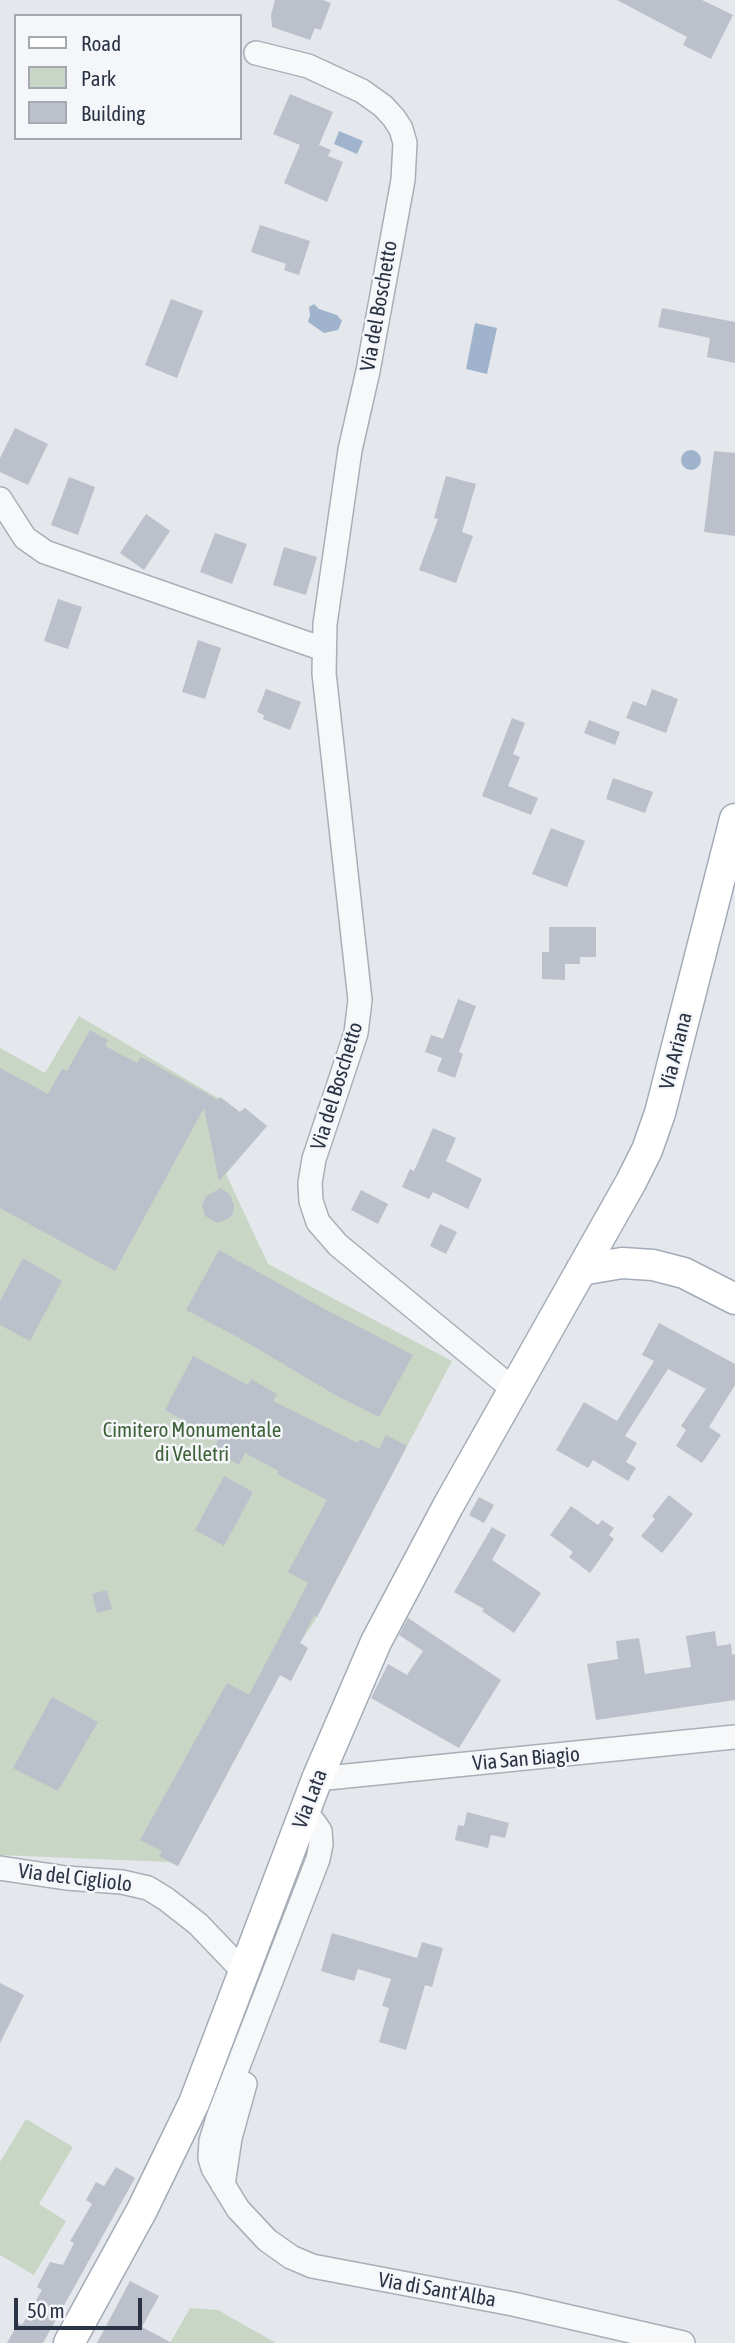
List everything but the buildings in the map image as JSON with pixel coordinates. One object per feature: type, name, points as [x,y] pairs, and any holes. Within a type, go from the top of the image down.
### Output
[{"type":"main road","name":"Via Ariana","points":[[581,1269],[636,1172],[657,1125],[735,819]]},
{"type":"main road","points":[[581,1269],[622,1263],[653,1265],[684,1273],[735,1299]]},
{"type":"main road","name":"Via Lata","points":[[69,2343],[176,2144],[208,2068],[317,1779],[390,1612],[581,1269]]},
{"type":"street","name":"Via del Boschetto","points":[[256,53],[308,66],[362,91],[375,99],[394,118],[401,128],[405,143],[403,180],[348,464],[323,649],[360,1000],[356,1033],[314,1159],[310,1183],[311,1201],[318,1222],[338,1245],[514,1390]]},
{"type":"street","points":[[0,499],[26,538],[45,552],[323,649]]},
{"type":"street","name":"Via San Biagio","points":[[317,1779],[735,1737]]},
{"type":"street","name":"Via di Sant'Alba","points":[[304,1813],[320,1832],[319,1853],[212,2135],[211,2163],[238,2209],[260,2234],[282,2252],[305,2264],[513,2304],[683,2343]]},
{"type":"street","name":"Via del Cigliolo","points":[[0,1868],[66,1878],[122,1882],[148,1888],[198,1924],[244,1972]]},
{"type":"green space","name":"Cimitero Monumentale di Velletri","points":[[79,1016],[220,1097],[239,1112],[245,1108],[267,1126],[226,1174],[268,1264],[452,1361],[317,1617],[300,1643],[308,1648],[291,1681],[280,1675],[178,1866],[169,1862],[0,1855],[0,1048],[45,1073]]},
{"type":"green space","points":[[26,2119],[73,2147],[39,2204],[66,2221],[34,2275],[0,2255],[0,2162]]},
{"type":"green space","points":[[190,2308],[218,2310],[276,2343],[170,2343]]},
{"type":"water","points":[[339,131],[363,141],[357,154],[334,144]]},
{"type":"water","points":[[314,304],[319,309],[337,315],[342,321],[338,330],[324,333],[308,322],[309,307]]},
{"type":"water","points":[[475,323],[497,328],[487,374],[466,369]]},
{"type":"water","points":[[691,450],[698,453],[701,460],[698,467],[691,470],[684,467],[681,460],[684,453]]}]
